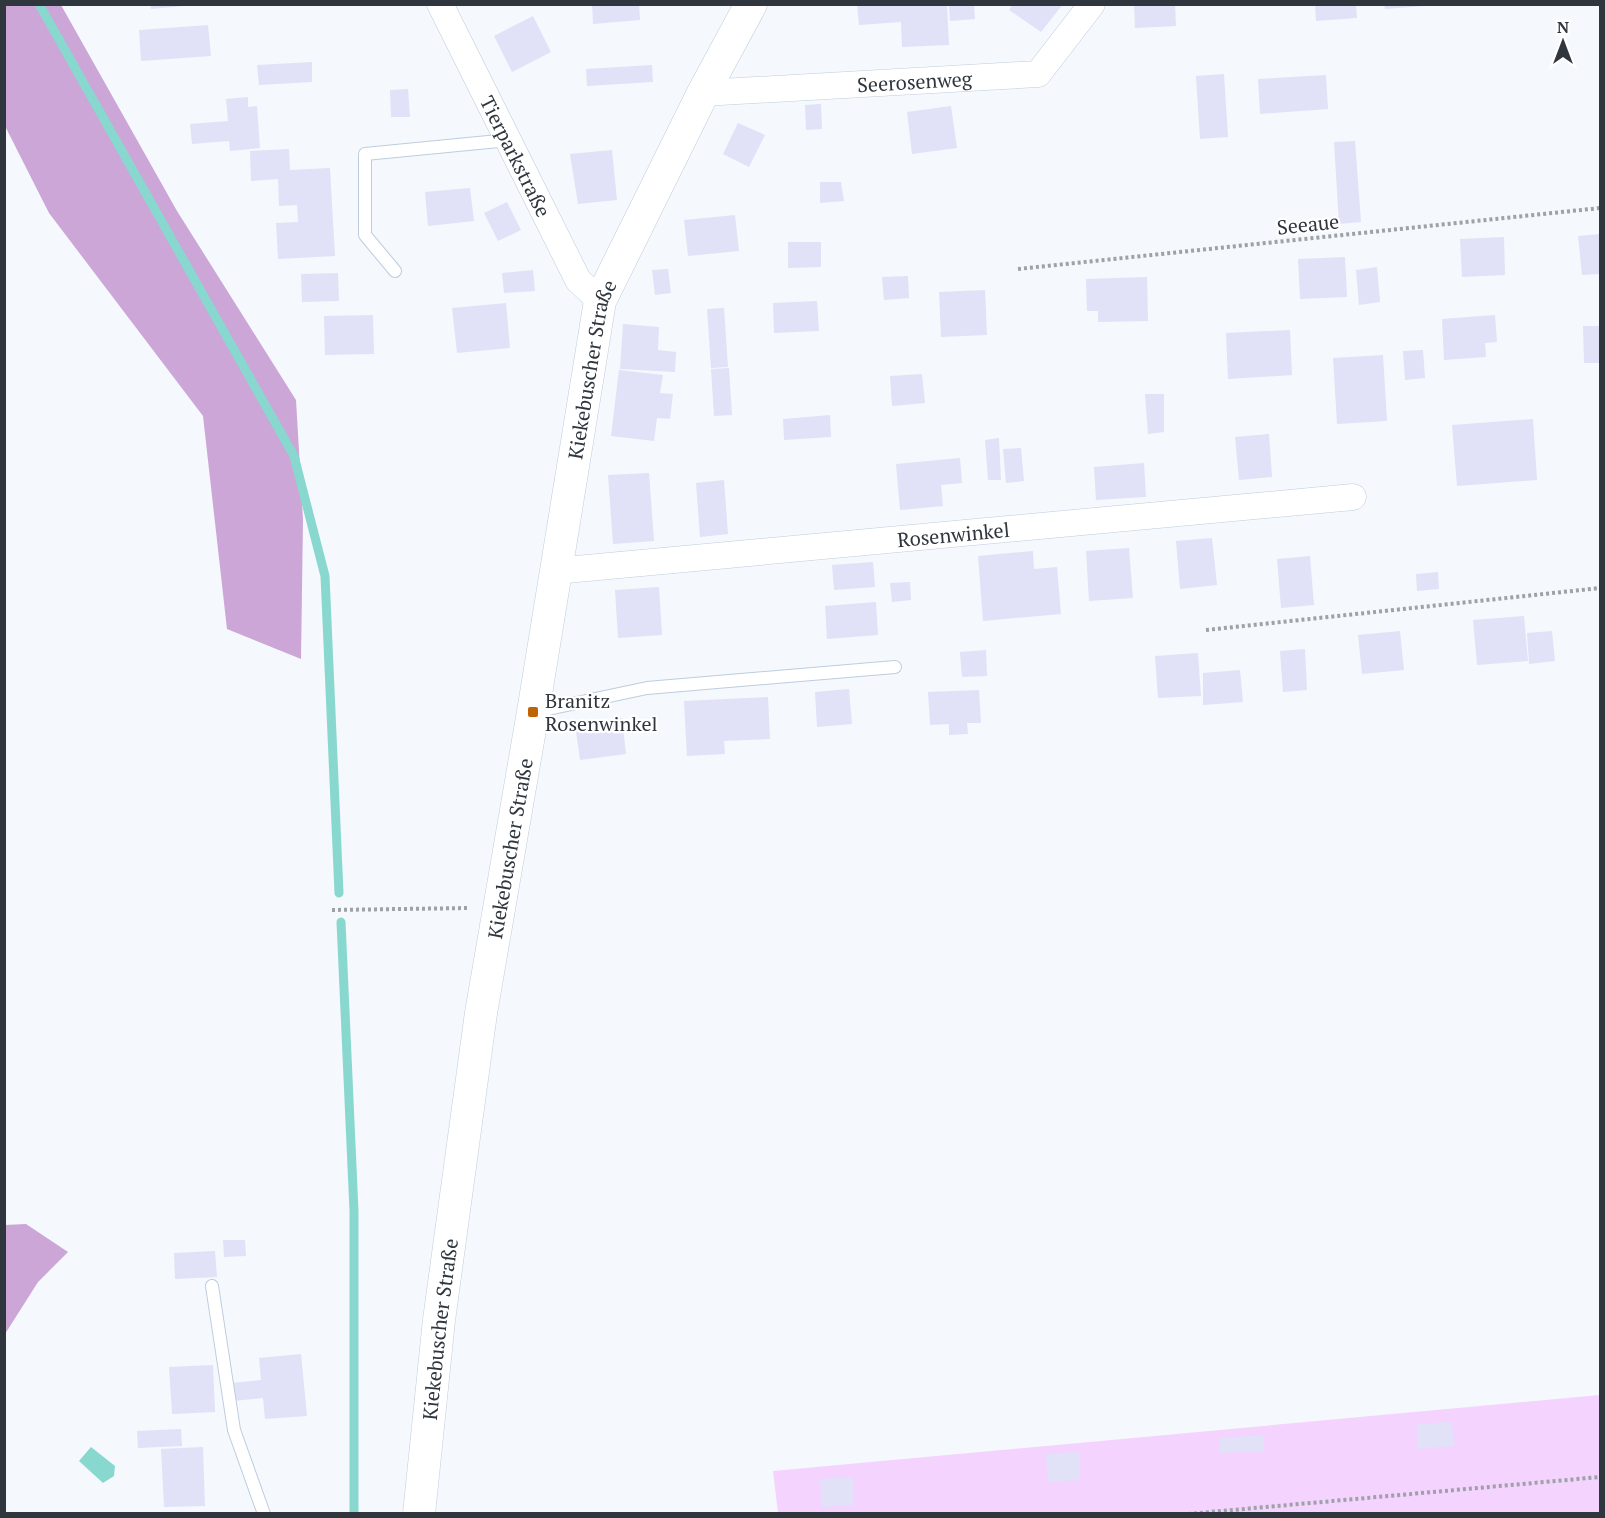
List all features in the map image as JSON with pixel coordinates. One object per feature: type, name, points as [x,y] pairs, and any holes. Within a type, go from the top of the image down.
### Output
[{"type":"street","name":"Tierparkstraße","points":[[440,4],[579,280],[600,301]]},
{"type":"street","name":"Kiekebuscher Straße","points":[[419,1514],[439,1320],[481,1013],[600,301],[703,93],[751,4]]},
{"type":"street","name":"Seerosenweg","points":[[703,93],[1038,74],[1092,4]]},
{"type":"street","name":"Rosenwinkel","points":[[555,571],[1353,497]]},
{"type":"lane","points":[[395,271],[365,235],[365,154],[509,140]]},
{"type":"lane","points":[[533,712],[647,688],[895,667]]},
{"type":"lane","points":[[213,1286],[234,1430],[264,1514]]},
{"type":"path","name":"Seeaue","points":[[1018,269],[1600,208]]},
{"type":"path","points":[[1206,630],[1600,588]]},
{"type":"path","points":[[332,910],[499,908]]},
{"type":"path","points":[[1188,1514],[1600,1477]]},
{"type":"shaded area","points":[[5,4],[61,5],[177,211],[296,400],[303,519],[301,659],[227,629],[203,416],[49,213],[5,126]]},
{"type":"shaded area","points":[[26,1224],[68,1252],[38,1282],[5,1334],[5,1225]]},
{"type":"shaded area","points":[[1600,1395],[1600,1513],[778,1513],[773,1471]]},
{"type":"shaded area","points":[[91,1447],[115,1466],[114,1476],[103,1483],[79,1461]]},
{"type":"building","points":[[150,4],[184,4],[184,6],[151,9]]},
{"type":"building","points":[[592,4],[639,4],[640,20],[593,24]]},
{"type":"building","points":[[857,4],[947,4],[949,45],[902,47],[901,22],[859,25]]},
{"type":"building","points":[[949,4],[974,4],[975,19],[950,21]]},
{"type":"building","points":[[1013,4],[1063,4],[1041,32],[1009,10]]},
{"type":"building","points":[[1134,4],[1175,4],[1176,26],[1135,28]]},
{"type":"building","points":[[1315,4],[1356,4],[1357,18],[1316,21]]},
{"type":"building","points":[[1384,4],[1425,4],[1425,6],[1385,9]]},
{"type":"building","points":[[533,16],[551,52],[512,72],[494,36]]},
{"type":"building","points":[[208,25],[211,56],[141,61],[139,30]]},
{"type":"building","points":[[312,62],[312,82],[259,85],[257,65]]},
{"type":"building","points":[[652,65],[653,82],[587,86],[586,69]]},
{"type":"building","points":[[1224,74],[1228,137],[1200,139],[1196,76]]},
{"type":"building","points":[[1326,75],[1328,109],[1260,114],[1258,79]]},
{"type":"building","points":[[408,89],[410,117],[391,117],[390,90]]},
{"type":"building","points":[[248,97],[248,107],[257,106],[260,148],[230,151],[229,141],[192,144],[190,124],[228,121],[226,99]]},
{"type":"building","points":[[821,104],[822,129],[806,130],[805,105]]},
{"type":"building","points":[[951,106],[957,148],[912,154],[907,112]]},
{"type":"building","points":[[738,123],[765,135],[749,167],[723,154]]},
{"type":"building","points":[[1355,141],[1361,222],[1339,224],[1334,142]]},
{"type":"building","points":[[289,149],[290,170],[330,168],[335,256],[278,259],[276,223],[298,222],[297,205],[279,206],[278,179],[251,181],[250,151]]},
{"type":"building","points":[[612,150],[617,200],[578,204],[570,154]]},
{"type":"building","points":[[820,182],[841,182],[844,201],[820,203]]},
{"type":"building","points":[[470,188],[474,221],[428,226],[425,192]]},
{"type":"building","points":[[507,202],[521,230],[498,241],[484,213]]},
{"type":"building","points":[[735,215],[739,251],[688,256],[684,220]]},
{"type":"building","points":[[1600,234],[1600,274],[1582,275],[1578,236]]},
{"type":"building","points":[[1504,237],[1505,275],[1462,277],[1460,239]]},
{"type":"building","points":[[788,242],[821,242],[821,267],[788,268]]},
{"type":"building","points":[[1345,257],[1347,297],[1300,299],[1298,259]]},
{"type":"building","points":[[1377,267],[1380,302],[1359,305],[1356,270]]},
{"type":"building","points":[[668,269],[671,293],[655,295],[652,270]]},
{"type":"building","points":[[533,270],[535,291],[504,293],[502,273]]},
{"type":"building","points":[[338,273],[339,301],[302,302],[301,274]]},
{"type":"building","points":[[908,276],[909,298],[884,300],[882,277]]},
{"type":"building","points":[[1147,277],[1148,321],[1098,322],[1098,311],[1087,311],[1086,279]]},
{"type":"building","points":[[985,290],[987,335],[941,337],[939,292]]},
{"type":"building","points":[[817,301],[819,331],[774,333],[773,303]]},
{"type":"building","points":[[506,303],[510,348],[457,353],[452,308]]},
{"type":"building","points":[[724,308],[728,367],[711,368],[707,309]]},
{"type":"building","points":[[373,315],[374,354],[325,355],[324,316]]},
{"type":"building","points":[[1495,315],[1497,342],[1485,343],[1486,357],[1444,360],[1442,319]]},
{"type":"building","points":[[623,324],[659,327],[658,350],[676,352],[675,372],[620,369]]},
{"type":"building","points":[[1583,326],[1600,326],[1600,363],[1584,363]]},
{"type":"building","points":[[1290,330],[1292,375],[1228,379],[1226,333]]},
{"type":"building","points":[[1423,350],[1425,378],[1405,380],[1403,351]]},
{"type":"building","points":[[1383,355],[1387,421],[1337,424],[1333,358]]},
{"type":"building","points":[[729,368],[732,415],[714,416],[711,369]]},
{"type":"building","points":[[619,370],[663,375],[660,393],[673,394],[670,419],[657,418],[654,441],[611,436]]},
{"type":"building","points":[[922,374],[925,403],[892,406],[890,376]]},
{"type":"building","points":[[1145,394],[1164,394],[1164,432],[1148,434]]},
{"type":"building","points":[[830,415],[831,437],[784,440],[783,419]]},
{"type":"building","points":[[1533,419],[1537,480],[1457,486],[1452,425]]},
{"type":"building","points":[[1269,434],[1272,477],[1239,480],[1235,437]]},
{"type":"building","points":[[999,438],[1001,480],[988,480],[985,440]]},
{"type":"building","points":[[1021,448],[1024,481],[1006,483],[1003,449]]},
{"type":"building","points":[[960,458],[962,483],[941,485],[943,506],[900,510],[896,464]]},
{"type":"building","points":[[1144,463],[1146,497],[1096,500],[1094,467]]},
{"type":"building","points":[[649,473],[654,541],[613,544],[608,475]]},
{"type":"building","points":[[724,480],[728,534],[700,537],[696,483]]},
{"type":"building","points":[[1212,538],[1217,585],[1180,589],[1176,541]]},
{"type":"building","points":[[1129,548],[1133,598],[1089,601],[1086,551]]},
{"type":"building","points":[[1033,551],[1034,569],[1057,567],[1061,614],[983,621],[978,556]]},
{"type":"building","points":[[1310,556],[1314,605],[1281,608],[1277,559]]},
{"type":"building","points":[[873,562],[875,587],[834,590],[832,565]]},
{"type":"building","points":[[1438,572],[1439,589],[1417,591],[1416,574]]},
{"type":"building","points":[[910,582],[911,600],[892,602],[890,583]]},
{"type":"building","points":[[659,587],[662,635],[618,638],[615,590]]},
{"type":"building","points":[[876,602],[878,635],[827,639],[825,606]]},
{"type":"building","points":[[1524,616],[1528,661],[1477,665],[1473,620]]},
{"type":"building","points":[[1400,631],[1404,670],[1362,674],[1358,635]]},
{"type":"building","points":[[1552,631],[1555,661],[1529,664],[1527,633]]},
{"type":"building","points":[[1305,649],[1307,690],[1283,692],[1280,651]]},
{"type":"building","points":[[986,650],[987,676],[962,677],[960,652]]},
{"type":"building","points":[[1198,653],[1201,696],[1158,698],[1155,656]]},
{"type":"building","points":[[1240,670],[1243,702],[1203,705],[1203,673]]},
{"type":"building","points":[[849,689],[852,724],[817,727],[815,692]]},
{"type":"building","points":[[979,690],[981,723],[967,723],[968,734],[949,735],[949,724],[930,725],[928,692]]},
{"type":"building","points":[[768,697],[770,739],[724,741],[725,754],[687,756],[684,701]]},
{"type":"building","points":[[622,718],[626,754],[580,760],[575,724]]},
{"type":"building","points":[[223,1240],[245,1240],[246,1256],[224,1257]]},
{"type":"building","points":[[215,1251],[217,1277],[175,1279],[174,1253]]},
{"type":"building","points":[[301,1354],[307,1416],[265,1419],[263,1398],[233,1401],[232,1383],[261,1380],[259,1358]]},
{"type":"building","points":[[213,1365],[215,1412],[172,1414],[169,1367]]},
{"type":"building","points":[[1452,1422],[1454,1446],[1418,1449],[1417,1424]]},
{"type":"building","points":[[181,1429],[182,1446],[138,1448],[137,1431]]},
{"type":"building","points":[[1263,1435],[1264,1451],[1220,1453],[1219,1438]]},
{"type":"building","points":[[203,1447],[205,1506],[164,1507],[161,1449]]},
{"type":"building","points":[[1079,1452],[1080,1480],[1048,1482],[1046,1454]]},
{"type":"building","points":[[853,1477],[854,1505],[822,1507],[820,1479]]},
{"type":"waterway","points":[[39,4],[294,456],[325,576],[339,893]]},
{"type":"waterway","points":[[341,922],[354,1211],[354,1514]]},
{"type":"place","name":"Branitz Rosenwinkel","points":[[533,712]]}]
